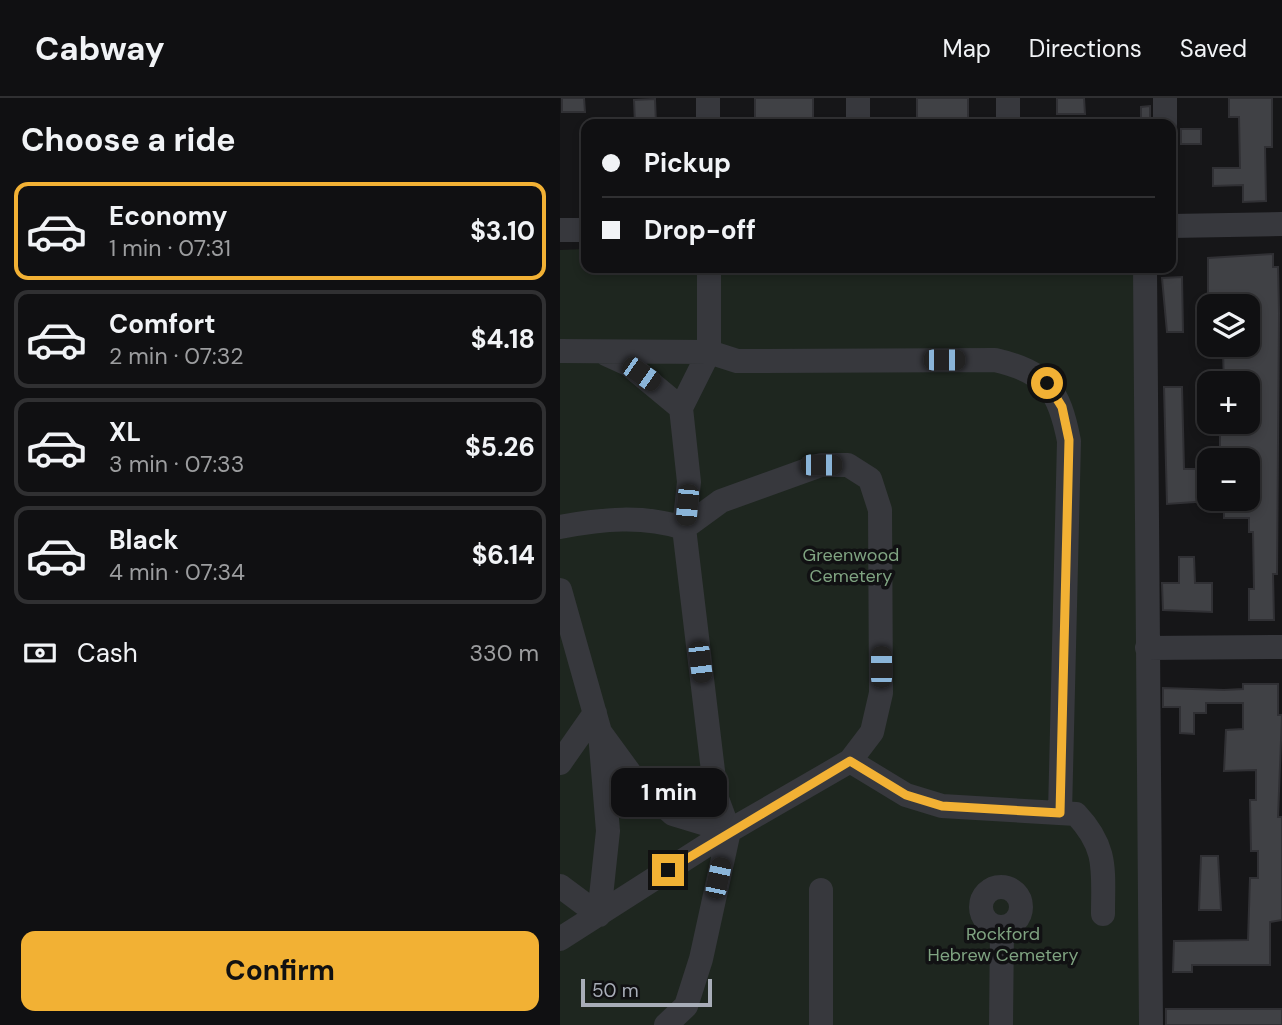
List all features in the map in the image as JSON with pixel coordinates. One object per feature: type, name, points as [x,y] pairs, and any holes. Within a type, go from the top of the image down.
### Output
[{"type":"street","points":[[708,98],[708,119]]},
{"type":"street","points":[[858,98],[858,119]]},
{"type":"street","points":[[1008,98],[1008,119]]},
{"type":"street","points":[[1165,98],[1166,119]]},
{"type":"street","points":[[1176,226],[1282,224]]},
{"type":"street","points":[[560,230],[581,230]]},
{"type":"street","points":[[666,1025],[686,1006],[701,959],[729,831],[716,796],[684,528],[689,482],[681,408],[709,352],[709,273]]},
{"type":"street","points":[[1145,273],[1151,1025]]},
{"type":"street","points":[[560,351],[709,352],[737,361],[995,360],[1024,366],[1047,383],[1062,407],[1069,440],[1060,813]]},
{"type":"street","points":[[599,351],[628,364],[681,408]]},
{"type":"street","points":[[560,939],[729,831],[850,761],[872,732],[881,693],[880,510],[870,479],[848,465],[821,465],[721,501],[684,528]]},
{"type":"street","points":[[560,527],[624,518],[663,522],[684,528]]},
{"type":"street","points":[[560,590],[597,722],[608,831],[599,915]]},
{"type":"street","points":[[1147,648],[1282,647]]},
{"type":"street","points":[[597,722],[635,780],[673,814],[729,831]]},
{"type":"street","points":[[560,763],[597,722]]},
{"type":"street","points":[[850,761],[906,795],[942,806],[1076,814],[1095,834],[1103,867],[1103,914]]},
{"type":"street","points":[[560,886],[599,915]]},
{"type":"street","points":[[821,890],[821,1025]]},
{"type":"street","points":[[1001,1025],[1002,928]]},
{"type":"green space","name":"Greenwood Cemetery","points":[[581,249],[581,273],[1140,273],[1143,1025],[560,1025],[560,250]]},
{"type":"building","points":[[562,98],[584,98],[585,112],[562,112]]},
{"type":"building","points":[[755,98],[813,98],[813,119],[755,119]]},
{"type":"building","points":[[917,98],[968,98],[968,119],[917,119]]},
{"type":"building","points":[[1057,98],[1084,98],[1085,114],[1057,114]]},
{"type":"building","points":[[1229,98],[1272,98],[1272,147],[1265,147],[1266,201],[1243,202],[1243,185],[1213,186],[1213,168],[1240,168],[1239,117],[1229,117]]},
{"type":"building","points":[[655,99],[656,119],[635,119],[634,100]]},
{"type":"building","points":[[1150,106],[1150,119],[1141,119],[1141,107]]},
{"type":"building","points":[[1181,129],[1201,129],[1201,144],[1181,144]]},
{"type":"building","points":[[1273,254],[1273,267],[1278,267],[1277,574],[1273,574],[1274,620],[1249,620],[1249,589],[1254,589],[1253,532],[1249,532],[1249,518],[1224,518],[1224,511],[1260,511],[1260,448],[1220,448],[1220,434],[1260,434],[1260,371],[1224,371],[1223,357],[1260,357],[1260,294],[1208,294],[1208,258]]},
{"type":"building","points":[[1182,277],[1183,332],[1167,332],[1162,278]]},
{"type":"building","points":[[1164,387],[1182,387],[1184,469],[1197,469],[1197,502],[1167,504]]},
{"type":"building","points":[[1179,557],[1194,557],[1195,583],[1212,583],[1212,612],[1163,610],[1162,583],[1179,583]]},
{"type":"building","points":[[1243,684],[1278,684],[1278,715],[1282,715],[1278,817],[1282,817],[1282,920],[1270,922],[1270,965],[1192,965],[1192,972],[1173,972],[1174,941],[1248,940],[1250,878],[1258,878],[1258,851],[1251,851],[1250,800],[1256,800],[1256,770],[1224,771],[1226,730],[1243,729],[1243,703],[1206,703],[1206,713],[1194,713],[1194,734],[1180,733],[1180,707],[1163,707],[1163,688],[1224,690],[1243,689]]},
{"type":"building","points":[[1201,856],[1218,856],[1221,910],[1199,910]]},
{"type":"building","points":[[1166,1009],[1282,1009],[1282,1025],[1166,1025]]},
{"type":"route","points":[[668,870],[729,831],[850,761],[906,795],[942,806],[1060,813],[1069,440],[1062,407],[1047,383]]},
{"type":"park label","name":"Rockford Hebrew Cemetery","points":[[1003,944]]}]
